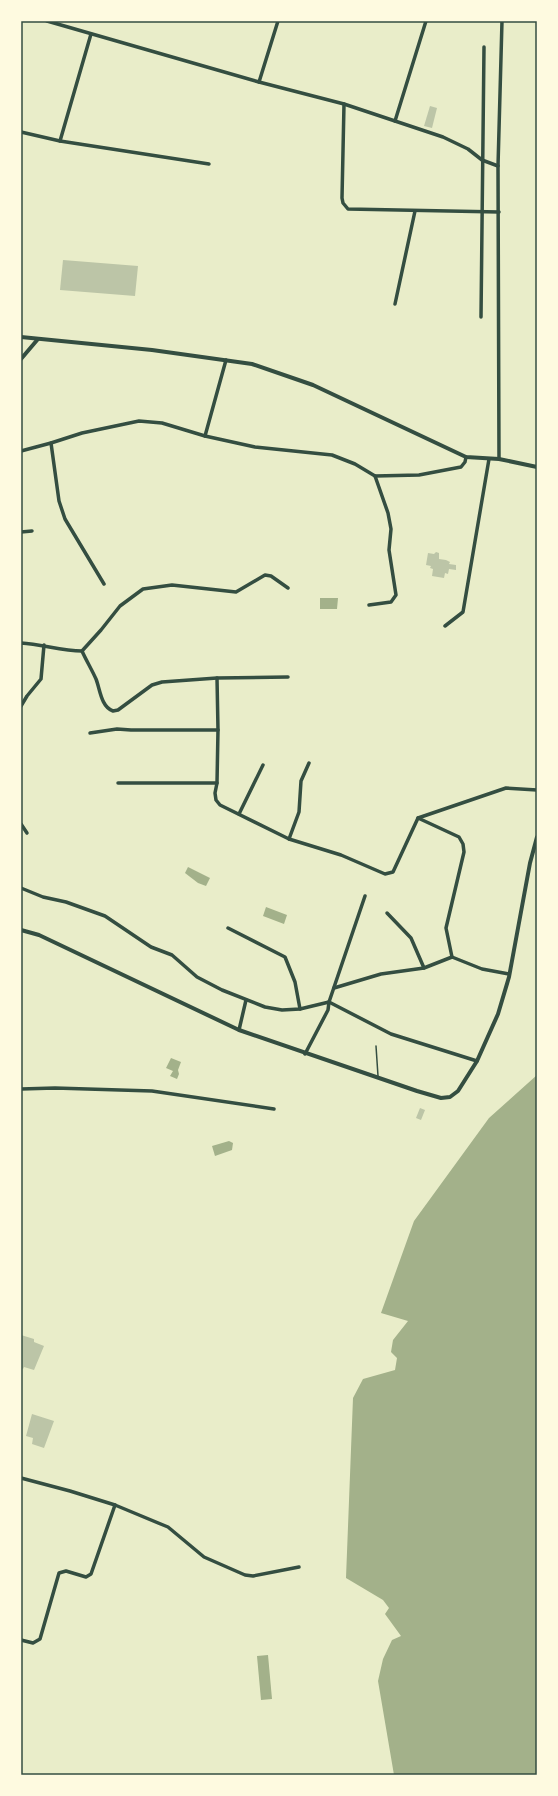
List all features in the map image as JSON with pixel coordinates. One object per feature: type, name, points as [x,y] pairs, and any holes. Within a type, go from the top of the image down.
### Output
[{"type":"street","points":[[48,21],[258,82],[344,104],[443,137],[468,149],[482,160],[498,166]]},
{"type":"street","points":[[258,82],[278,21]]},
{"type":"street","points":[[396,121],[426,21]]},
{"type":"street","points":[[499,459],[498,166],[502,21]]},
{"type":"street","points":[[60,141],[91,34]]},
{"type":"street","points":[[481,318],[484,47]]},
{"type":"street","points":[[344,104],[342,198],[345,207],[351,210],[499,212]]},
{"type":"street","points":[[21,132],[60,141],[209,164]]},
{"type":"street","points":[[396,304],[415,211]]},
{"type":"street","points":[[21,337],[152,350],[252,364],[313,384],[466,456],[499,459],[537,467]]},
{"type":"street","points":[[21,359],[38,339]]},
{"type":"street","points":[[205,436],[226,360]]},
{"type":"street","points":[[21,451],[82,433],[139,421],[162,423],[205,436],[255,447],[332,455],[356,464],[375,476],[419,475],[461,467],[465,462],[466,456]]},
{"type":"street","points":[[51,443],[56,480],[65,519],[104,584]]},
{"type":"street","points":[[445,626],[463,612],[489,459]]},
{"type":"street","points":[[369,605],[391,602],[396,595],[389,550],[391,529],[389,518],[375,476]]},
{"type":"street","points":[[21,532],[32,531]]},
{"type":"street","points":[[21,643],[44,645],[67,651],[82,651],[120,606],[144,589],[172,585],[236,592],[265,575],[271,576],[288,588]]},
{"type":"street","points":[[21,706],[41,679],[44,645]]},
{"type":"street","points":[[82,651],[96,680],[100,695],[110,711],[118,710],[152,685],[162,682],[218,678],[288,677]]},
{"type":"street","points":[[218,678],[217,783],[215,793],[216,800],[220,805],[289,839],[364,863],[385,874],[393,872],[418,818],[506,788],[537,790]]},
{"type":"street","points":[[90,733],[117,729],[218,730]]},
{"type":"street","points":[[289,839],[300,812],[300,780],[309,763]]},
{"type":"street","points":[[239,814],[263,765]]},
{"type":"street","points":[[118,782],[217,783]]},
{"type":"street","points":[[418,818],[458,837],[463,844],[464,852],[446,928],[452,957]]},
{"type":"street","points":[[21,824],[27,833]]},
{"type":"street","points":[[21,930],[44,937],[240,1030],[378,1079],[441,1098],[450,1097],[458,1091],[477,1061],[498,1014],[509,974],[530,863],[537,837]]},
{"type":"street","points":[[21,888],[104,916],[151,947],[172,955],[197,977],[265,1008],[282,1010],[300,1009],[329,1002],[391,1034],[477,1061]]},
{"type":"street","points":[[305,1054],[328,1010],[329,1002],[365,896]]},
{"type":"street","points":[[387,913],[411,938],[424,968]]},
{"type":"street","points":[[228,928],[285,957],[295,982],[300,1009]]},
{"type":"street","points":[[334,988],[381,974],[424,968],[452,957],[482,969],[509,974]]},
{"type":"street","points":[[240,1030],[246,1000]]},
{"type":"street","points":[[21,1089],[55,1088],[152,1091],[274,1109]]},
{"type":"street","points":[[21,1478],[115,1505],[168,1527],[204,1557],[244,1575],[253,1576],[299,1567]]},
{"type":"street","points":[[21,1640],[33,1643],[40,1639],[59,1573],[66,1571],[86,1577],[91,1574],[115,1505]]},
{"type":"lane","points":[[376,1046],[378,1079]]},
{"type":"shaded area","points":[[320,598],[338,598],[337,609],[320,609]]},
{"type":"shaded area","points":[[188,867],[210,878],[206,886],[198,883],[185,873]]},
{"type":"shaded area","points":[[266,907],[287,915],[284,924],[263,916]]},
{"type":"shaded area","points":[[171,1058],[181,1062],[177,1079],[170,1076],[173,1071],[166,1068]]},
{"type":"shaded area","points":[[537,1075],[537,1775],[394,1775],[378,1681],[383,1659],[392,1640],[401,1636],[385,1614],[389,1608],[383,1600],[346,1578],[353,1398],[363,1379],[395,1370],[397,1358],[391,1352],[393,1340],[408,1321],[381,1313],[414,1221],[489,1118]]},
{"type":"shaded area","points":[[229,1141],[233,1143],[232,1150],[215,1156],[212,1146]]},
{"type":"shaded area","points":[[268,1655],[272,1699],[261,1700],[257,1656]]},
{"type":"building","points":[[430,106],[437,108],[432,128],[424,126]]},
{"type":"building","points":[[63,260],[138,266],[135,296],[60,290]]},
{"type":"building","points":[[436,552],[439,553],[439,559],[450,562],[449,564],[456,565],[456,570],[449,569],[448,574],[445,573],[444,578],[432,576],[433,569],[430,568],[431,566],[426,565],[428,553],[434,554]]},
{"type":"building","points":[[420,1108],[425,1110],[421,1120],[416,1118]]},
{"type":"building","points":[[21,1335],[34,1339],[34,1342],[44,1346],[34,1370],[24,1367],[23,1369],[21,1368]]},
{"type":"building","points":[[32,1414],[54,1421],[44,1448],[32,1444],[33,1438],[26,1436]]}]
